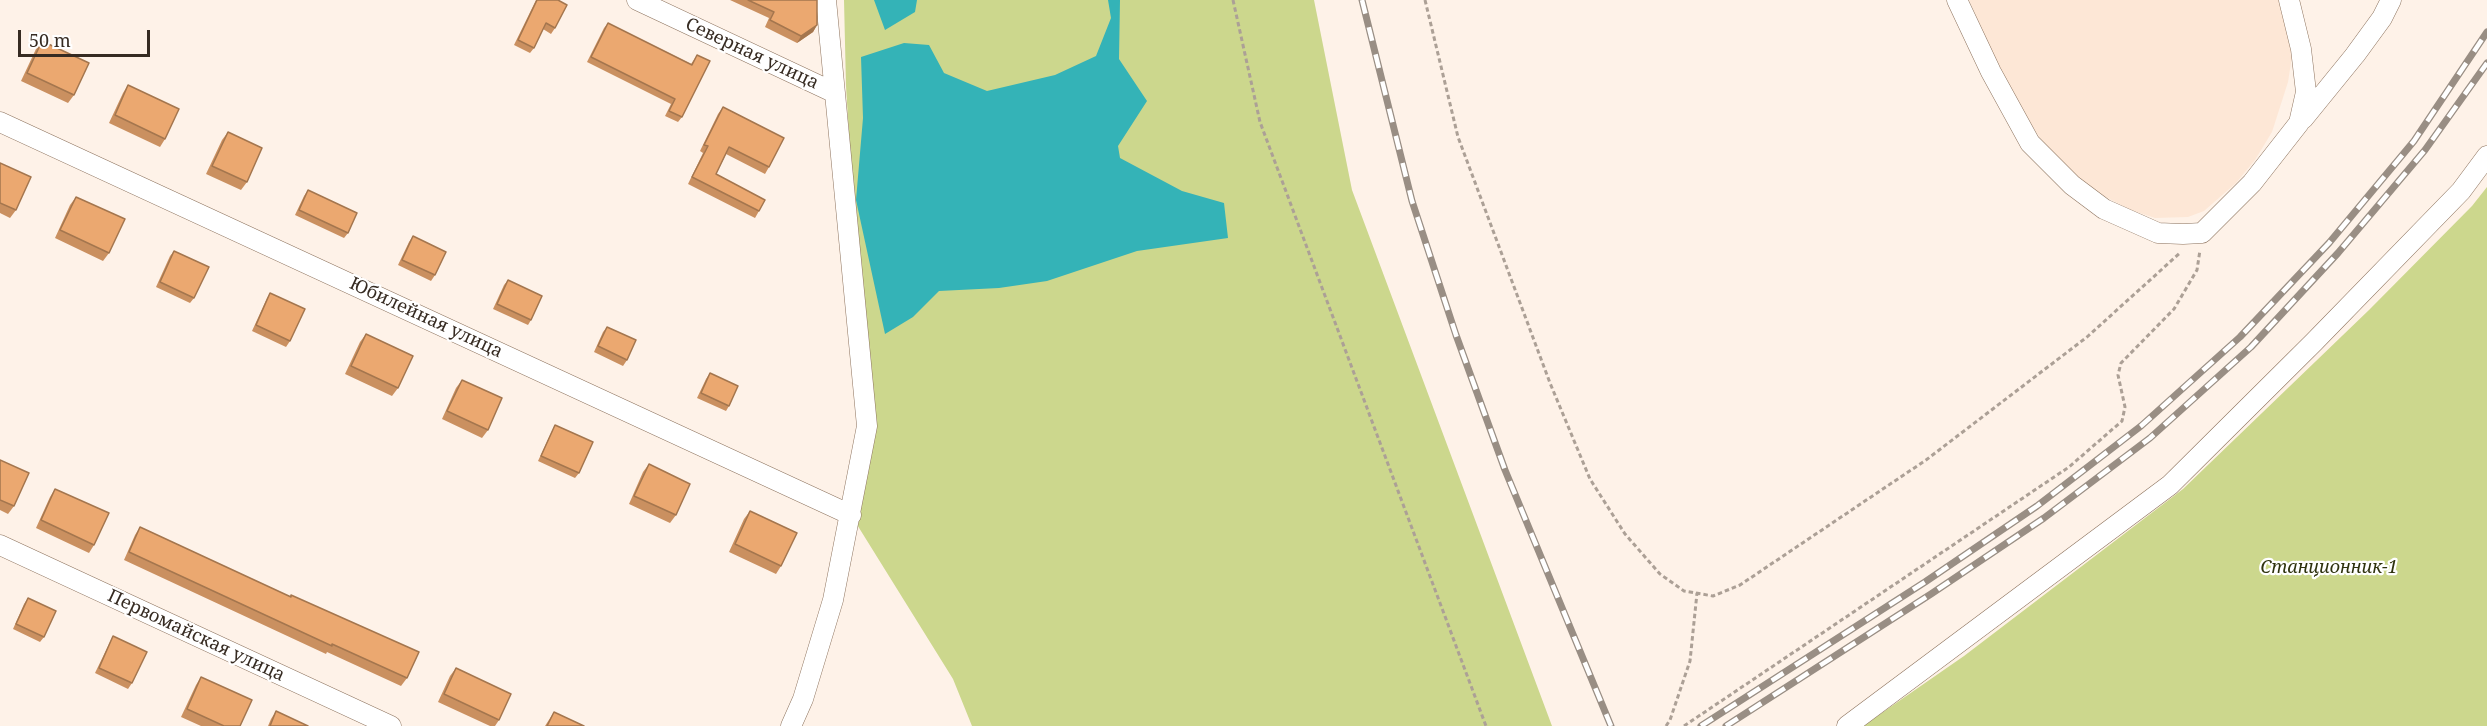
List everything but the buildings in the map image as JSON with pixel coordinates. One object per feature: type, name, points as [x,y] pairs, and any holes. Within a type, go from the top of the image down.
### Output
[{"type":"street","name":"Северная улица","points":[[637,0],[835,93]]},
{"type":"street","points":[[791,726],[803,699],[833,600],[867,426],[826,0]]},
{"type":"street","points":[[1957,0],[1991,72],[2030,144],[2072,185],[2104,209],[2158,233],[2202,233],[2252,183],[2355,55],[2382,18],[2391,0]]},
{"type":"street","points":[[2289,0],[2301,49],[2306,92],[2299,123]]},
{"type":"street","name":"Юбилейная улица","points":[[0,122],[851,515]]},
{"type":"street","points":[[1847,726],[2170,485],[2445,207],[2487,156]]},
{"type":"street","name":"Первомайская улица","points":[[0,545],[391,726]]},
{"type":"path","points":[[1233,0],[1260,122],[1486,726]]},
{"type":"path","points":[[1425,0],[1458,137],[1550,383],[1590,479],[1625,534],[1660,574],[1684,591],[1713,596],[1740,585],[1926,460],[2087,337],[2202,233]]},
{"type":"path","points":[[1684,726],[2069,467],[2122,421],[2125,407],[2118,375],[2121,363],[2174,309],[2197,270],[2202,233]]},
{"type":"path","points":[[1666,726],[1690,661],[1697,593]]},
{"type":"shaded area","points":[[1969,0],[2279,0],[2293,50],[2288,82],[2272,132],[2255,160],[2236,183],[2204,211],[2188,217],[2155,218],[2131,210],[2098,193],[2070,171],[2045,145],[2027,119],[1999,68]]},
{"type":"green space","points":[[844,0],[1314,0],[1352,190],[1552,726],[972,726],[953,679],[851,515],[867,426],[846,86]]},
{"type":"green space","name":"Станционник-1","points":[[2487,187],[2487,726],[1863,726],[1964,656],[2183,489],[2369,310],[2472,206]]},
{"type":"water","points":[[874,0],[917,0],[915,12],[885,30]]},
{"type":"water","points":[[1108,0],[1120,0],[1119,59],[1147,101],[1118,146],[1120,158],[1182,191],[1224,203],[1228,238],[1137,251],[1047,281],[999,288],[939,291],[913,317],[885,334],[856,200],[863,118],[861,57],[904,43],[929,45],[944,73],[987,91],[1055,75],[1096,56],[1111,18]]},
{"type":"railway","points":[[1362,0],[1412,201],[1456,335],[1505,470],[1611,726]]},
{"type":"railway","points":[[1701,726],[1925,582],[2037,506],[2141,426],[2240,337],[2329,243],[2414,141],[2487,32]]},
{"type":"railway","points":[[1726,726],[2044,518],[2150,438],[2251,347],[2338,253],[2425,150],[2487,63]]}]
